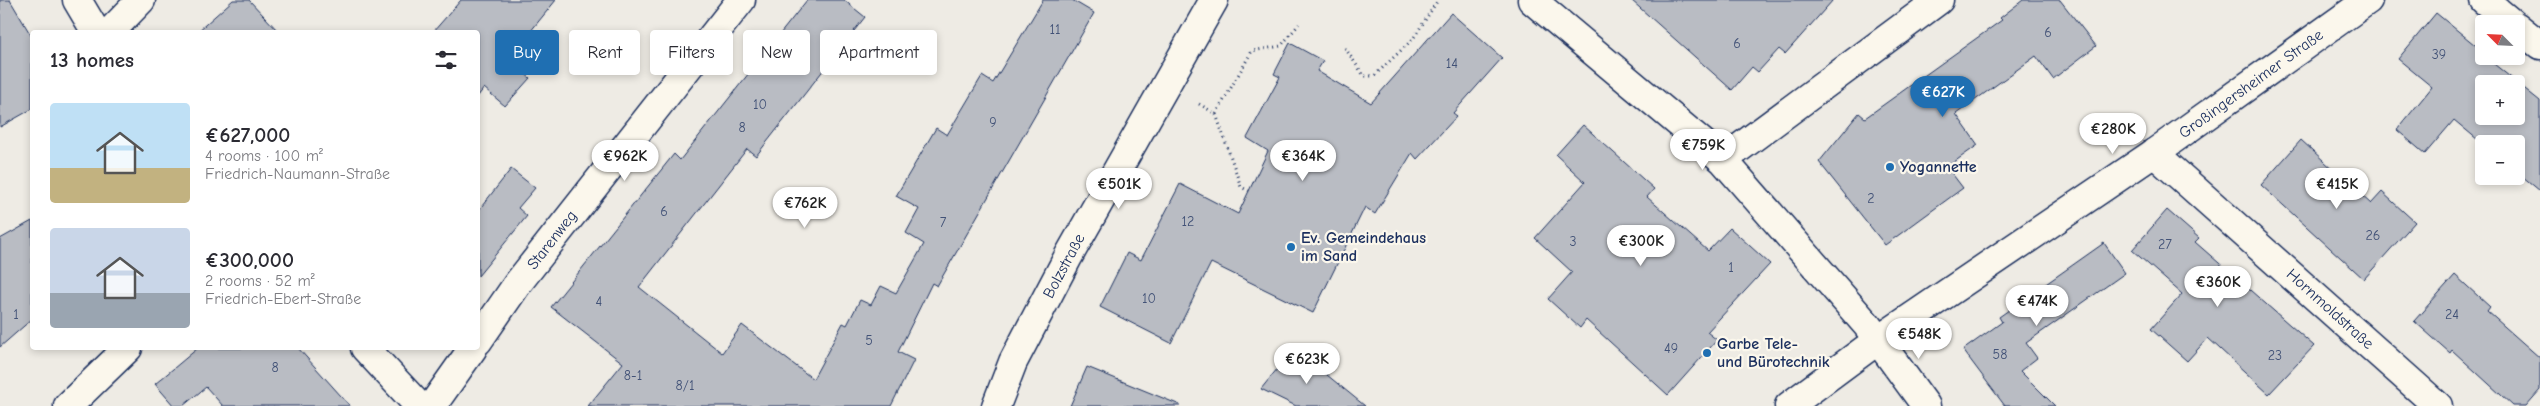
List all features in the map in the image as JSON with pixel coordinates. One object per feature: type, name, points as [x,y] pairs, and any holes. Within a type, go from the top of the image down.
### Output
[{"type":"street","points":[[77,0],[95,30]]},
{"type":"street","points":[[112,30],[141,0]]},
{"type":"street","name":"Starenweg","points":[[480,338],[518,283],[741,0]]},
{"type":"street","name":"Bolzstraße","points":[[996,406],[1013,362],[1068,257],[1214,0]]},
{"type":"street","points":[[1532,0],[1723,160],[1878,340],[1926,406]]},
{"type":"street","points":[[1723,160],[1939,0]]},
{"type":"street","name":"Großingersheimer Straße","points":[[1789,406],[1878,340],[2154,153],[2368,0]]},
{"type":"street","points":[[2484,0],[2503,15]]},
{"type":"street","points":[[2525,33],[2540,46]]},
{"type":"street","name":"Hornmoldstraße","points":[[2154,153],[2438,406]]},
{"type":"street","points":[[68,406],[126,350]]},
{"type":"street","points":[[368,350],[419,406]]},
{"type":"street","points":[[432,406],[472,350]]},
{"type":"path","points":[[1345,48],[1364,76],[1374,76],[1413,39],[1438,0]]},
{"type":"path","points":[[1216,114],[1252,52],[1281,46],[1299,24]]},
{"type":"path","points":[[1199,104],[1216,114],[1241,187],[1249,191]]},
{"type":"building","points":[[0,0],[10,0],[30,34],[30,110],[0,127]]},
{"type":"building","points":[[233,0],[249,0],[277,30],[199,30]]},
{"type":"building","points":[[461,0],[556,0],[532,30],[495,30],[495,75],[527,75],[530,78],[505,106],[484,88],[480,93],[480,30],[435,30]]},
{"type":"building","points":[[807,0],[844,0],[865,17],[855,30],[820,30],[820,74],[756,156],[747,149],[639,287],[722,353],[742,325],[813,379],[843,323],[847,325],[860,300],[871,305],[881,286],[896,293],[924,244],[906,233],[919,209],[896,196],[936,128],[947,135],[982,76],[993,83],[1043,0],[1072,0],[1094,13],[937,286],[932,283],[898,352],[914,360],[891,406],[588,406],[623,363],[551,307],[674,154],[680,160],[747,75],[810,75],[810,30],[783,30]]},
{"type":"building","points":[[1631,0],[1833,0],[1785,54],[1779,49],[1758,72],[1752,67],[1732,90]]},
{"type":"building","points":[[2023,0],[2060,0],[2096,46],[2053,79],[2036,56],[1956,114],[1978,145],[1947,167],[1963,188],[1885,245],[1819,162],[1859,113],[1865,118],[2002,20],[2000,18]]},
{"type":"building","points":[[1451,13],[1502,58],[1453,113],[1457,116],[1417,159],[1412,153],[1375,214],[1365,207],[1313,313],[1211,263],[1171,343],[1100,307],[1127,253],[1141,260],[1180,184],[1238,214],[1268,151],[1247,138],[1280,77],[1274,74],[1290,43],[1323,61],[1317,71],[1371,103]]},
{"type":"building","points":[[2436,13],[2475,45],[2475,65],[2495,65],[2508,75],[2475,75],[2475,125],[2525,125],[2525,89],[2540,101],[2540,191],[2525,178],[2525,135],[2475,135],[2475,138],[2454,120],[2425,154],[2397,130],[2432,87],[2398,59]]},
{"type":"building","points":[[1583,125],[1654,189],[1647,197],[1708,251],[1730,228],[1770,264],[1707,332],[1717,340],[1668,395],[1586,320],[1580,328],[1548,299],[1572,272],[1535,238],[1585,182],[1556,155]]},
{"type":"building","points":[[2301,140],[2371,204],[2382,192],[2415,222],[2364,279],[2261,185]]},
{"type":"building","points":[[511,169],[535,188],[518,208],[527,216],[480,274],[480,208]]},
{"type":"building","points":[[2167,210],[2199,238],[2195,242],[2314,346],[2269,394],[2208,338],[2187,361],[2151,329],[2182,294],[2132,250]]},
{"type":"building","points":[[30,222],[30,321],[0,347],[0,239]]},
{"type":"building","points":[[2104,243],[2125,273],[2026,343],[2037,358],[2020,371],[2055,406],[2005,406],[1963,350],[2002,322],[1999,317]]},
{"type":"building","points":[[2455,275],[2490,307],[2487,311],[2540,358],[2540,390],[2526,406],[2513,406],[2452,350],[2450,353],[2414,321]]},
{"type":"building","points":[[1294,348],[1365,406],[1296,406],[1261,389]]},
{"type":"building","points":[[196,350],[300,350],[350,406],[223,406],[206,387],[183,406],[174,406],[155,384]]},
{"type":"building","points":[[1087,367],[1180,405],[1180,406],[1070,406]]},
{"type":"place","name":"Yogannette","points":[[1890,167]]},
{"type":"place","name":"Ev. Gemeindehaus im Sand","points":[[1291,247]]},
{"type":"place","name":"Garbe Tele- und Bürotechnik","points":[[1707,353]]}]
